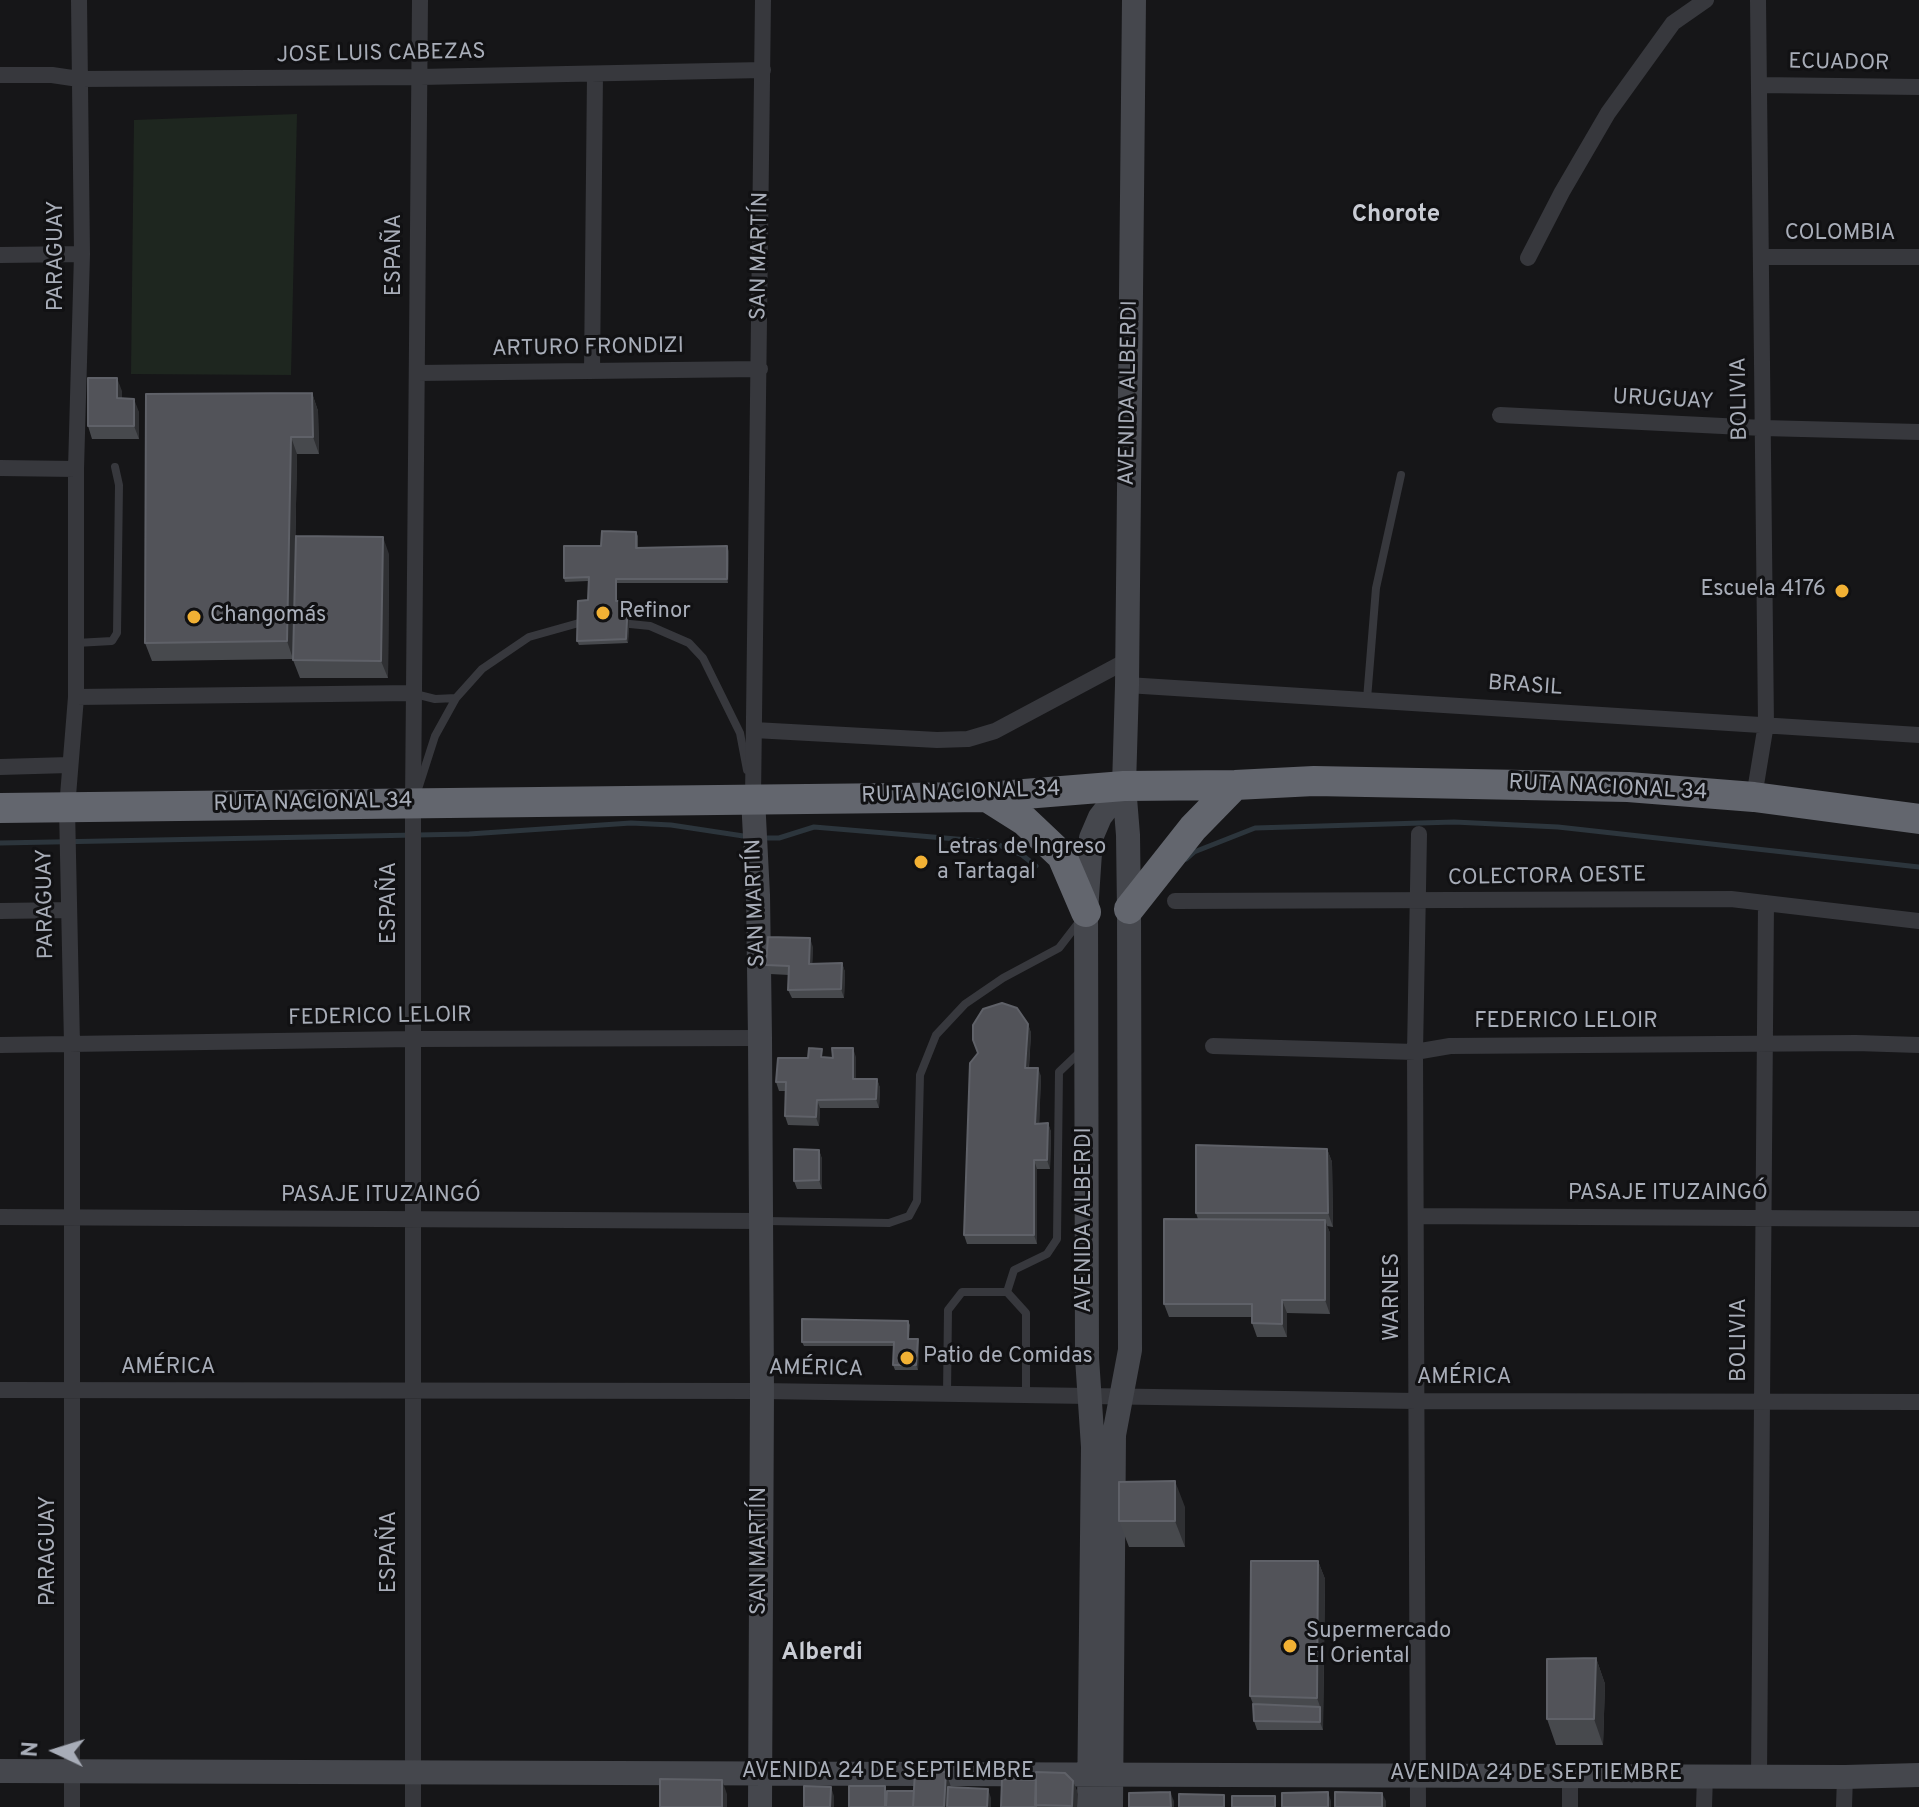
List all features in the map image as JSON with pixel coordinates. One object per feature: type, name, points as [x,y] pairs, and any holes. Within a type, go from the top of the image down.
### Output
[{"type":"highway","name":"RUTA NACIONAL 34","points":[[0,808],[68,821],[413,814],[753,798],[987,797],[1124,786],[1314,781],[1628,787],[1754,797],[1919,819]]},
{"type":"highway","points":[[1129,909],[1193,828],[1235,785]]},
{"type":"highway","points":[[987,797],[1025,821],[1062,856],[1086,912]]},
{"type":"main road","name":"AVENIDA ALBERDI","points":[[1089,1807],[1100,1774],[1114,1435],[1130,1350],[1129,909],[1124,786],[1128,673],[1134,0]]},
{"type":"main road","name":"AVENIDA ALBERDI","points":[[1111,1807],[1100,1774],[1093,1447],[1087,1358],[1086,912],[1091,838],[1100,817],[1124,786]]},
{"type":"main road","name":"SAN MARTÍN","points":[[753,798],[760,1038],[760,1807]]},
{"type":"main road","points":[[1086,1045],[1102,1033],[1115,1032],[1130,1046]]},
{"type":"main road","name":"AVENIDA 24 DE SEPTIEMBRE","points":[[0,1771],[1919,1775]]},
{"type":"street","name":"PARAGUAY","points":[[72,1807],[72,1044],[68,821],[69,765],[76,697],[76,469],[82,254],[79,0]]},
{"type":"street","name":"ESPAÑA","points":[[413,1807],[413,814],[420,0]]},
{"type":"street","name":"SAN MARTÍN","points":[[753,798],[763,0]]},
{"type":"street","points":[[1528,258],[1608,113],[1673,23],[1706,0]]},
{"type":"street","name":"BOLIVIA","points":[[1754,797],[1766,724],[1758,0]]},
{"type":"street","name":"JOSE LUIS CABEZAS","points":[[0,75],[52,75],[79,79],[420,77],[763,70]]},
{"type":"street","points":[[592,371],[595,74]]},
{"type":"street","name":"ECUADOR","points":[[1759,85],[1919,87]]},
{"type":"street","points":[[0,255],[82,254]]},
{"type":"street","name":"COLOMBIA","points":[[1762,257],[1919,257]]},
{"type":"street","name":"ARTURO FRONDIZI","points":[[417,373],[760,369]]},
{"type":"street","name":"URUGUAY","points":[[1500,415],[1919,432]]},
{"type":"street","points":[[0,468],[76,469]]},
{"type":"street","name":"BRASIL","points":[[1128,673],[1367,699],[1919,735]]},
{"type":"street","points":[[754,730],[968,739],[1128,673]]},
{"type":"street","points":[[76,697],[414,693]]},
{"type":"street","points":[[0,767],[69,765]]},
{"type":"street","name":"WARNES","points":[[1418,1807],[1415,1052],[1419,834]]},
{"type":"street","name":"COLECTORA OESTE","points":[[1175,901],[1731,899],[1919,921]]},
{"type":"street","name":"BOLIVIA","points":[[1759,1776],[1766,903]]},
{"type":"street","points":[[0,911],[69,910]]},
{"type":"street","name":"FEDERICO LELOIR","points":[[0,1045],[760,1038]]},
{"type":"street","name":"FEDERICO LELOIR","points":[[1213,1046],[1415,1052],[1450,1046],[1919,1045]]},
{"type":"street","name":"PASAJE ITUZAINGÓ","points":[[1417,1216],[1919,1219]]},
{"type":"street","name":"PASAJE ITUZAINGÓ","points":[[0,1217],[761,1221]]},
{"type":"street","name":"AMÉRICA","points":[[0,1390],[762,1391],[1416,1401],[1919,1402]]},
{"type":"street","points":[[1570,1776],[1570,1807]]},
{"type":"street","points":[[1704,1807],[1705,1776]]},
{"type":"street","points":[[1844,1807],[1845,1777]]},
{"type":"lane","points":[[76,643],[112,641],[117,633],[119,485],[115,467]]},
{"type":"lane","points":[[1367,699],[1376,588],[1401,475]]},
{"type":"lane","points":[[413,814],[435,736],[456,698],[482,669],[529,637],[584,620],[598,622]]},
{"type":"lane","points":[[611,623],[650,626],[689,643],[703,658],[740,733],[753,798]]},
{"type":"lane","points":[[414,693],[435,699],[456,698]]},
{"type":"lane","points":[[761,1221],[889,1223],[909,1216],[917,1201],[920,1075],[936,1035],[965,1004],[1003,978],[1059,948],[1086,912]]},
{"type":"lane","points":[[1007,1292],[1014,1270],[1047,1254],[1057,1239],[1059,1072],[1086,1045]]},
{"type":"lane","points":[[947,1394],[948,1310],[962,1292],[1007,1292],[1026,1313],[1026,1395]]},
{"type":"shaded area","points":[[297,114],[291,375],[131,374],[134,120]]},
{"type":"building","points":[[88,378],[117,378],[117,398],[134,399],[134,426],[88,426]]},
{"type":"building","points":[[312,393],[313,437],[291,437],[287,641],[145,643],[146,394]]},
{"type":"building","points":[[602,531],[636,532],[636,548],[727,546],[727,579],[616,579],[616,601],[628,601],[626,639],[577,641],[578,601],[588,600],[589,577],[564,578],[564,546],[601,546]]},
{"type":"building","points":[[296,536],[383,537],[381,661],[293,660]]},
{"type":"building","points":[[768,937],[810,938],[809,964],[842,963],[841,989],[788,990],[789,966],[766,965]]},
{"type":"building","points":[[1002,1003],[1017,1008],[1028,1024],[1025,1068],[1038,1068],[1035,1124],[1048,1123],[1047,1160],[1034,1160],[1034,1235],[964,1235],[970,1063],[978,1053],[973,1040],[973,1025],[983,1009]]},
{"type":"building","points":[[809,1048],[822,1049],[821,1057],[833,1058],[832,1048],[853,1048],[853,1079],[877,1079],[876,1099],[817,1100],[816,1117],[785,1116],[786,1082],[776,1082],[778,1058],[808,1058]]},
{"type":"building","points":[[1196,1145],[1327,1149],[1328,1213],[1196,1213]]},
{"type":"building","points":[[794,1149],[819,1150],[819,1180],[794,1181]]},
{"type":"building","points":[[1164,1219],[1325,1220],[1325,1300],[1282,1300],[1282,1324],[1252,1323],[1252,1304],[1164,1304]]},
{"type":"building","name":"Patio de Comidas","points":[[802,1319],[908,1321],[908,1339],[918,1339],[916,1365],[893,1365],[894,1342],[802,1342]]},
{"type":"building","points":[[1175,1481],[1175,1521],[1119,1521],[1119,1482]]},
{"type":"building","name":"Supermercado El Oriental","points":[[1251,1561],[1318,1561],[1317,1698],[1250,1696]]},
{"type":"building","points":[[1596,1658],[1594,1719],[1547,1719],[1547,1659]]},
{"type":"building","points":[[1253,1704],[1320,1707],[1320,1722],[1254,1721]]},
{"type":"building","points":[[915,1771],[946,1772],[944,1807],[913,1807]]},
{"type":"building","points":[[1036,1772],[1065,1773],[1073,1781],[1072,1806],[1035,1805]]},
{"type":"building","points":[[660,1779],[722,1780],[722,1807],[660,1807]]},
{"type":"building","points":[[1002,1779],[1036,1780],[1036,1807],[1001,1807]]},
{"type":"building","points":[[804,1786],[831,1787],[830,1807],[804,1807]]},
{"type":"building","points":[[849,1786],[885,1786],[885,1807],[849,1807]]},
{"type":"building","points":[[948,1787],[988,1789],[987,1807],[947,1807]]},
{"type":"building","points":[[887,1791],[914,1791],[913,1807],[886,1807]]},
{"type":"building","points":[[1170,1792],[1171,1807],[1129,1807],[1129,1793]]},
{"type":"building","points":[[1328,1792],[1328,1807],[1282,1807],[1282,1793]]},
{"type":"building","points":[[1335,1792],[1382,1793],[1382,1807],[1335,1807]]},
{"type":"building","points":[[1179,1794],[1224,1795],[1224,1807],[1179,1807]]},
{"type":"building","points":[[1232,1796],[1275,1796],[1275,1807],[1232,1807]]},
{"type":"waterway","points":[[1186,859],[1194,852],[1255,828],[1454,822],[1558,827],[1919,867]]},
{"type":"waterway","points":[[0,843],[469,834],[631,823],[671,825],[750,837]]},
{"type":"waterway","points":[[763,838],[779,838],[814,827],[992,842],[1022,855],[1036,866]]},
{"type":"place","name":"Escuela 4176","points":[[1842,591]]},
{"type":"place","name":"Refinor","points":[[603,613]]},
{"type":"place","name":"Changomás","points":[[194,617]]},
{"type":"place","name":"Letras de Ingreso a Tartagal","points":[[921,862]]},
{"type":"place","name":"Patio de Comidas","points":[[907,1358]]},
{"type":"place","name":"Supermercado El Oriental","points":[[1290,1646]]},
{"type":"district","name":"Chorote","points":[[1396,216]]},
{"type":"district","name":"Alberdi","points":[[822,1654]]}]
